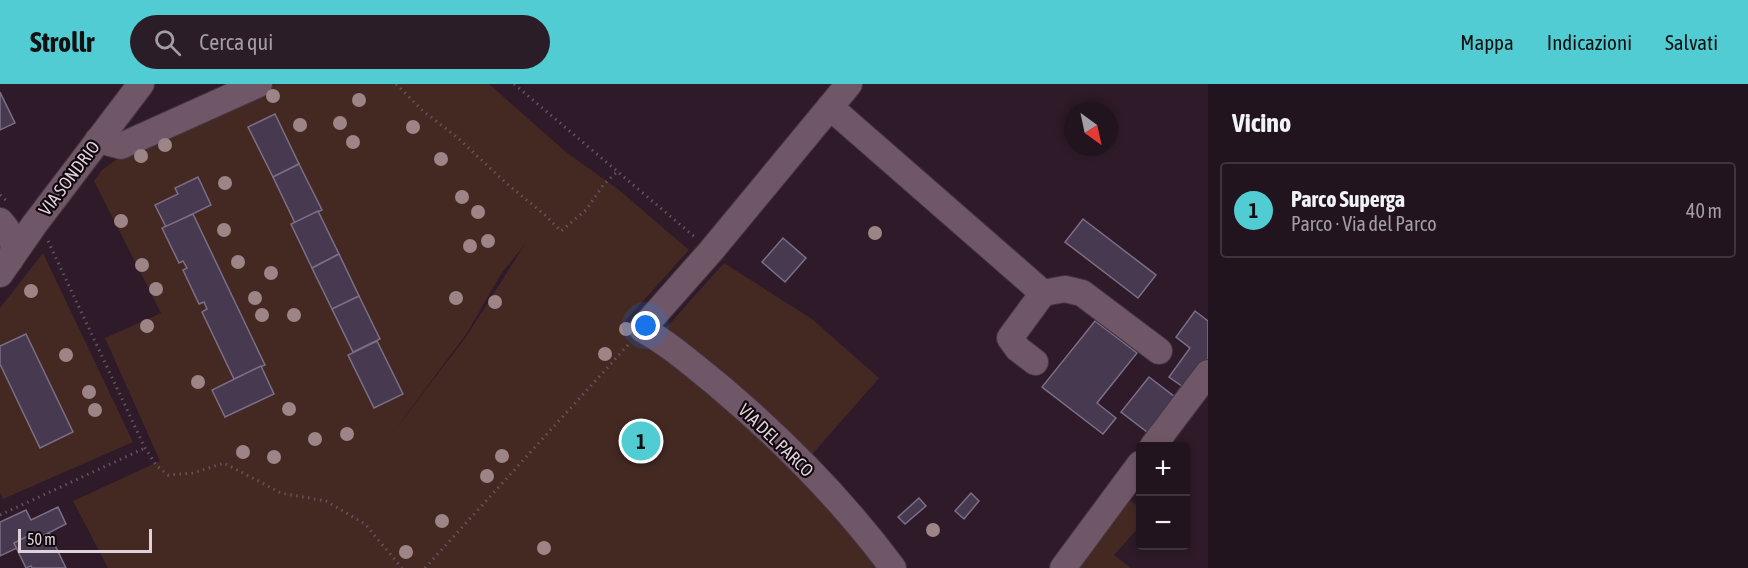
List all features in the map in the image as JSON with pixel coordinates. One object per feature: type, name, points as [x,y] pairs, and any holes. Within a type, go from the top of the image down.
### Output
[{"type":"street","name":"VIA SONDRIO","points":[[5,267],[141,84]]},
{"type":"street","points":[[98,141],[121,146],[259,84]]},
{"type":"street","points":[[642,328],[711,251],[849,84]]},
{"type":"street","points":[[830,107],[1043,293]]},
{"type":"street","points":[[0,221],[13,238],[14,252],[5,267]]},
{"type":"street","points":[[1035,362],[1018,350],[1010,338],[1043,293],[1065,289],[1082,294],[1159,351]]},
{"type":"street","name":"VIA DEL PARCO","points":[[642,328],[667,343],[766,426],[866,532],[893,568]]},
{"type":"street","points":[[1157,442],[1208,373]]},
{"type":"street","points":[[1063,568],[1136,469]]},
{"type":"path","points":[[396,84],[423,111],[458,138],[506,183],[545,214],[561,231],[585,210],[604,184],[617,172]]},
{"type":"path","points":[[514,84],[711,251]]},
{"type":"path","points":[[47,238],[145,448],[156,465],[168,475],[193,472],[224,463],[281,493],[326,501],[365,524],[402,568]]},
{"type":"path","points":[[425,568],[642,328]]},
{"type":"path","points":[[0,515],[145,448]]},
{"type":"shaded area","points":[[275,84],[489,84],[566,152],[619,190],[689,250],[625,321],[678,362],[760,432],[885,568],[108,568],[73,501],[160,461],[105,338],[161,313],[94,181],[102,170],[116,160]],"holes":[[[525,244],[466,337],[391,435],[467,333],[501,274]]]},
{"type":"shaded area","points":[[43,253],[133,442],[3,499],[0,493],[0,308]]},
{"type":"shaded area","points":[[724,263],[812,319],[879,378],[809,458],[666,328]]},
{"type":"shaded area","points":[[1124,496],[1136,505],[1136,530],[1114,555],[1131,568],[1076,568]]},
{"type":"building","points":[[0,92],[15,123],[0,130]]},
{"type":"building","points":[[275,114],[299,164],[273,177],[248,127]]},
{"type":"building","points":[[299,164],[322,210],[295,223],[273,177]]},
{"type":"building","points":[[198,177],[211,205],[166,227],[155,205],[178,194],[175,188]]},
{"type":"building","points":[[318,211],[339,254],[312,268],[291,224]]},
{"type":"building","points":[[193,214],[265,365],[234,379],[202,312],[207,309],[204,302],[199,304],[183,270],[187,268],[183,261],[179,263],[162,228]]},
{"type":"building","points":[[1083,219],[1156,275],[1138,298],[1065,242]]},
{"type":"building","points":[[783,238],[806,258],[785,282],[762,262]]},
{"type":"building","points":[[339,254],[359,296],[332,309],[312,268]]},
{"type":"building","points":[[359,296],[380,339],[353,352],[332,309]]},
{"type":"building","points":[[1195,311],[1208,321],[1208,359],[1186,389],[1169,377],[1190,348],[1176,337]]},
{"type":"building","points":[[1095,321],[1137,353],[1097,403],[1116,418],[1103,434],[1042,387]]},
{"type":"building","points":[[26,334],[73,432],[40,448],[0,364],[0,346]]},
{"type":"building","points":[[377,341],[403,394],[374,408],[348,355]]},
{"type":"building","points":[[261,366],[274,394],[225,417],[212,390]]},
{"type":"building","points":[[1149,377],[1175,397],[1147,432],[1121,412]]},
{"type":"building","points":[[971,493],[979,501],[964,519],[955,511]]},
{"type":"building","points":[[919,498],[926,506],[905,524],[898,517]]},
{"type":"building","points":[[58,507],[66,524],[35,540],[32,534],[14,543],[17,548],[0,556],[0,522],[26,510],[31,520]]},
{"type":"building","points":[[49,533],[66,568],[32,568],[31,566],[26,568],[14,543],[32,534],[35,540]]},
{"type":"place","name":"Parco Superga","points":[[641,441]]}]
